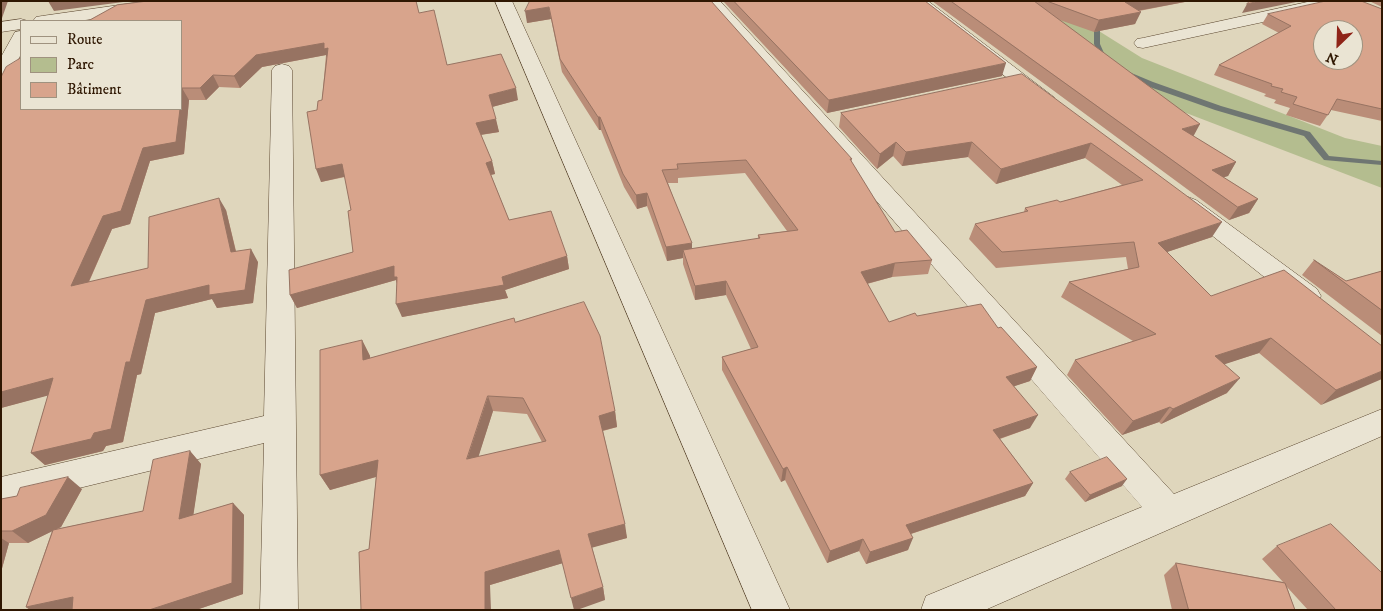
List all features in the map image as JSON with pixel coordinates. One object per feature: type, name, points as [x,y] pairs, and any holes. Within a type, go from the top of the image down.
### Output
[{"type":"street","points":[[30,20],[41,1]]},
{"type":"street","points":[[49,20],[187,1]]},
{"type":"street","points":[[503,1],[771,610]]},
{"type":"street","points":[[711,1],[830,121],[1168,512]]},
{"type":"street","points":[[917,1],[1060,109]]},
{"type":"street","points":[[1143,43],[1337,1]]},
{"type":"street","points":[[1,27],[20,24]]},
{"type":"street","points":[[1,76],[20,38]]},
{"type":"street","points":[[279,610],[282,70]]},
{"type":"street","points":[[992,86],[1021,80]]},
{"type":"street","points":[[1168,191],[1237,241],[1321,307]]},
{"type":"street","points":[[940,610],[1382,422]]},
{"type":"street","points":[[1,492],[280,426]]},
{"type":"green space","points":[[997,1],[1051,1],[1142,58],[1345,138],[1382,146],[1382,188],[1160,103]]},
{"type":"building","points":[[148,1],[416,1],[419,13],[434,10],[447,65],[501,54],[516,88],[489,95],[496,119],[476,123],[492,161],[486,163],[509,220],[551,211],[567,256],[502,277],[504,285],[396,304],[397,277],[394,277],[394,266],[290,295],[289,270],[353,252],[348,211],[351,210],[342,164],[316,169],[307,112],[317,110],[318,101],[322,100],[328,48],[324,49],[324,43],[256,55],[234,76],[213,75],[200,88],[182,88],[182,20],[90,20],[117,5]]},
{"type":"building","points":[[530,1],[711,1],[852,159],[850,159],[895,232],[907,230],[932,260],[895,263],[861,272],[889,322],[915,313],[917,316],[981,304],[998,328],[1001,327],[1037,367],[1006,377],[1038,415],[993,430],[1033,483],[906,525],[913,538],[870,552],[863,539],[830,551],[787,467],[783,469],[722,357],[758,347],[726,281],[695,286],[683,250],[760,238],[758,235],[798,230],[746,160],[677,164],[678,169],[662,170],[692,243],[666,247],[647,193],[636,195],[623,174],[600,117],[598,117],[560,59],[549,7],[525,11]]},
{"type":"building","points":[[734,1],[925,1],[1006,63],[829,100]]},
{"type":"building","points":[[951,1],[1034,1],[1200,124],[1182,129],[1236,162],[1212,170],[1258,199],[1238,207]]},
{"type":"building","points":[[1047,1],[1130,1],[1125,2],[1141,12],[1099,20]]},
{"type":"building","points":[[1326,1],[1361,1],[1382,9],[1382,109],[1337,99],[1328,115],[1293,104],[1297,97],[1281,92],[1283,89],[1219,65],[1291,26],[1268,14]]},
{"type":"building","points":[[20,59],[20,110],[180,110],[176,142],[143,148],[121,211],[103,216],[71,286],[148,268],[149,217],[219,198],[231,252],[251,249],[245,290],[209,295],[209,285],[146,300],[130,362],[126,362],[111,429],[94,433],[91,439],[31,453],[53,378],[1,392],[1,77],[6,67]]},
{"type":"building","points":[[1022,74],[1222,222],[1158,243],[1211,296],[1284,270],[1382,346],[1382,371],[1336,390],[1271,338],[1215,356],[1240,378],[1173,409],[1170,407],[1133,421],[1075,360],[1156,334],[1069,282],[1139,267],[1134,242],[1002,252],[975,224],[1028,211],[1025,208],[1057,200],[1060,202],[1143,180],[1091,143],[1001,169],[972,142],[906,152],[896,142],[880,154],[841,113]]},
{"type":"building","points":[[1314,260],[1346,281],[1382,271],[1382,310]]},
{"type":"building","points":[[584,302],[600,336],[615,411],[599,416],[625,524],[588,534],[603,587],[571,598],[559,550],[485,572],[485,610],[361,610],[359,552],[369,549],[378,460],[320,475],[320,350],[362,340],[363,360],[514,318],[515,322]],"holes":[[[488,396],[523,398],[546,441],[467,459]]]},
{"type":"building","points":[[190,451],[179,519],[233,503],[232,583],[149,610],[72,610],[73,597],[26,607],[53,530],[143,511],[153,460]]},
{"type":"building","points":[[1107,457],[1127,479],[1090,495],[1070,472]]},
{"type":"building","points":[[68,477],[46,515],[12,531],[1,531],[1,499],[17,496],[20,488]]},
{"type":"building","points":[[1331,524],[1382,573],[1382,610],[1336,610],[1277,546]]},
{"type":"building","points":[[1176,563],[1285,583],[1295,610],[1189,610]]},
{"type":"waterway","points":[[1091,22],[1097,26],[1097,44],[1104,60]]},
{"type":"waterway","points":[[1127,73],[1150,84],[1218,108],[1307,134],[1327,158],[1382,163]]}]
